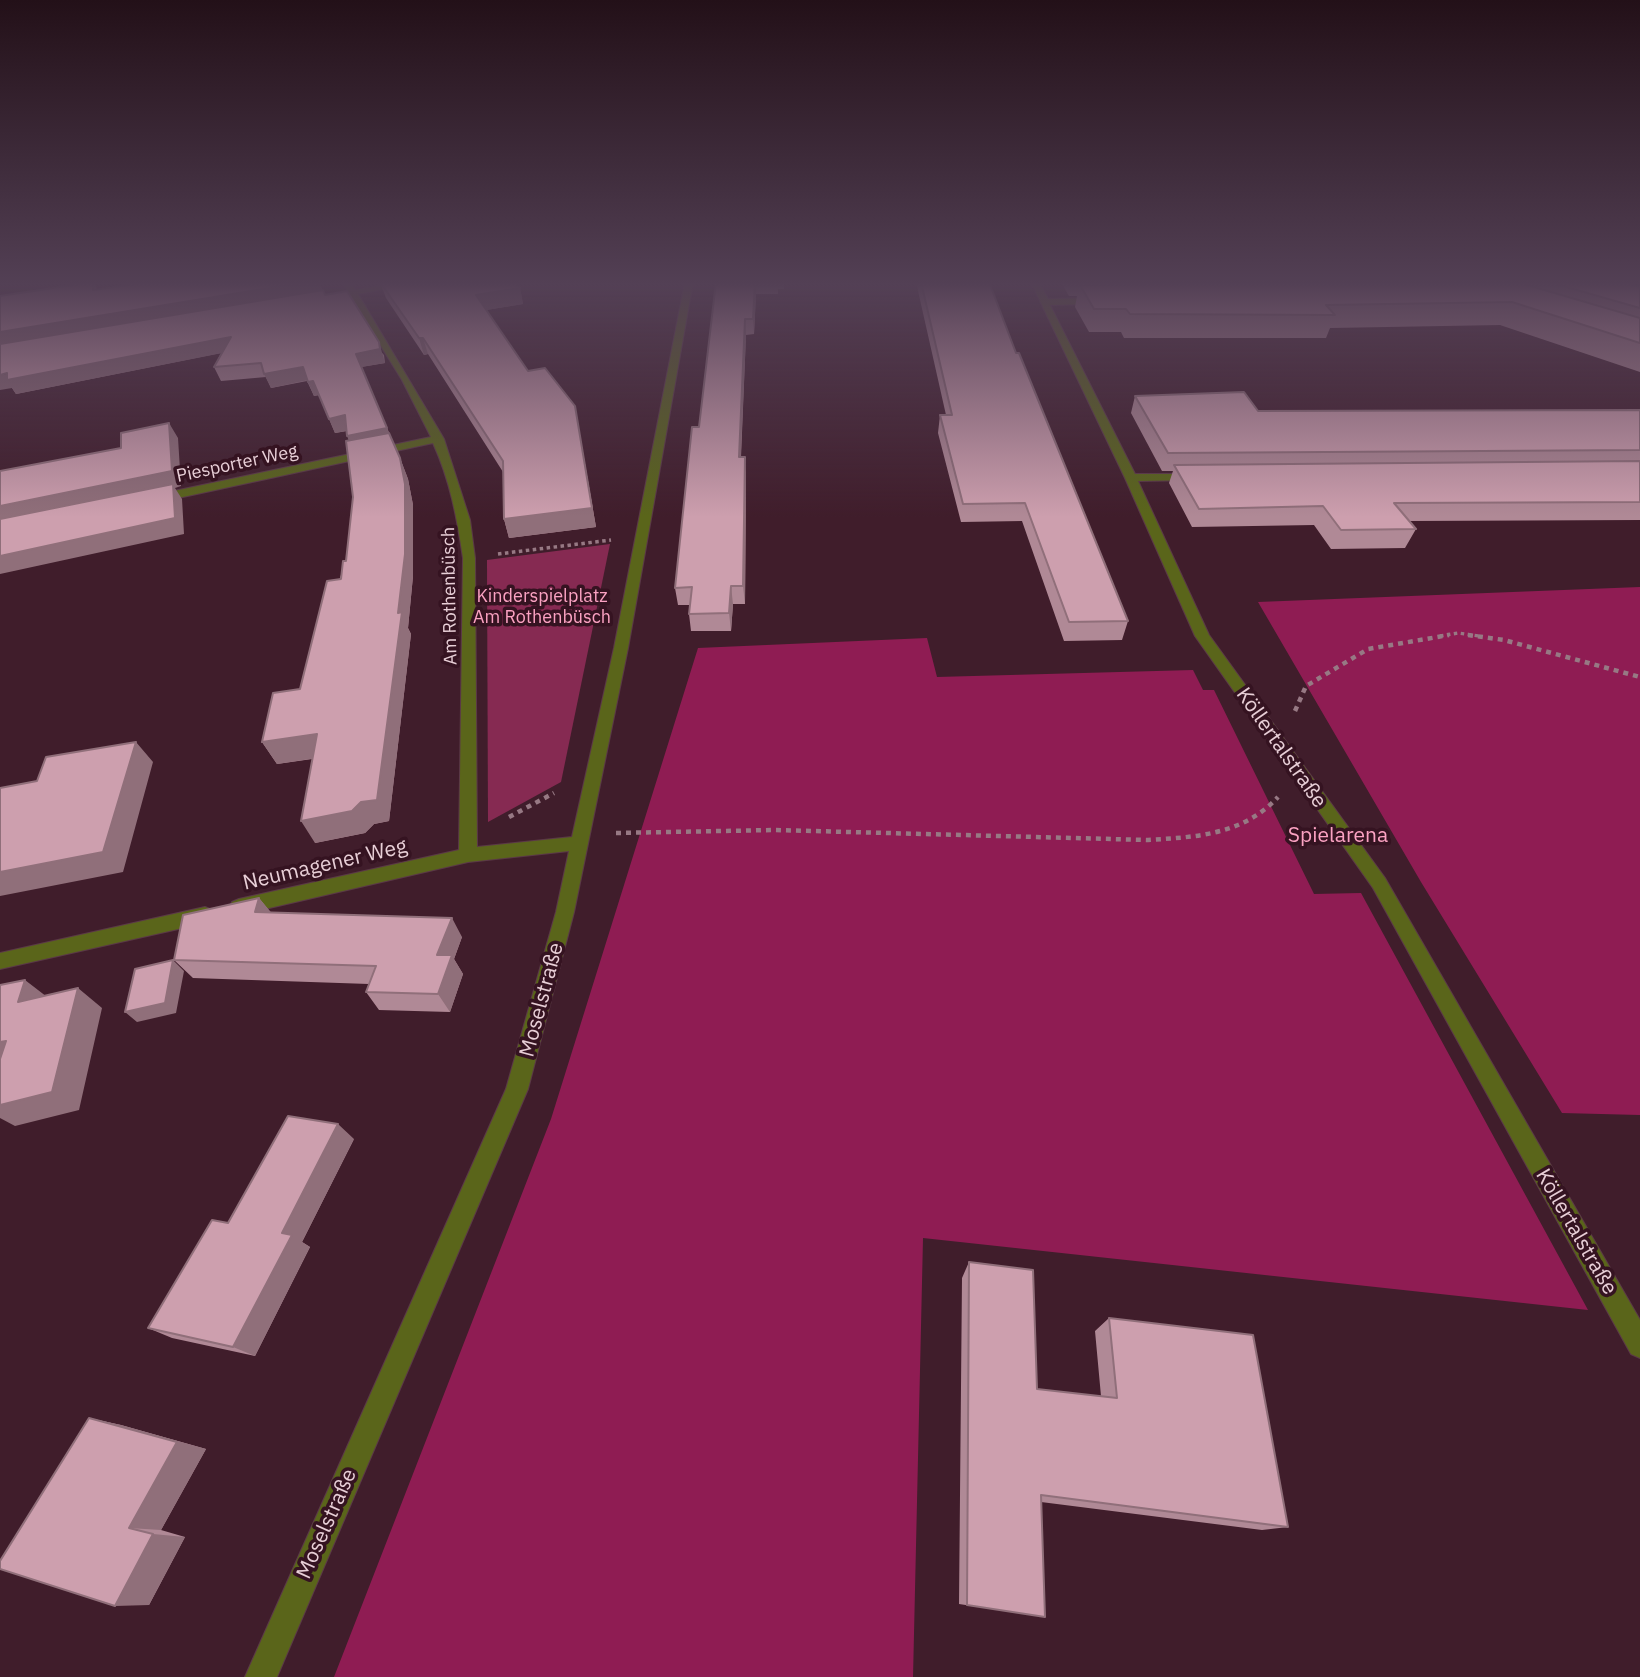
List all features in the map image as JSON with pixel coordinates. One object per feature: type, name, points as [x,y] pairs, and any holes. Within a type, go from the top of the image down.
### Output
[{"type":"street","name":"Am Rothenbüsch","points":[[390,360],[439,439],[466,518],[469,558],[468,856]]},
{"type":"street","name":"Moselstraße","points":[[261,1677],[517,1089],[542,1006],[579,843],[621,648],[675,360]]},
{"type":"street","name":"Köllertalstraße","points":[[1074,360],[1202,636],[1379,883],[1640,1345]]},
{"type":"street","name":"Piesporter Weg","points":[[146,500],[439,439]]},
{"type":"street","points":[[1131,478],[1213,477]]},
{"type":"street","name":"Neumagener Weg","points":[[0,961],[468,856],[579,843]]},
{"type":"path","points":[[469,558],[618,539]]},
{"type":"path","points":[[1306,686],[1367,649],[1458,633],[1504,640],[1640,677]]},
{"type":"path","points":[[612,833],[775,830],[1148,840],[1207,836],[1243,823],[1270,808]]},
{"type":"green space","name":"Kinderspielplatz Am Rothenbüsch","points":[[610,544],[561,782],[488,822],[487,560]]},
{"type":"shaded area","points":[[1640,587],[1640,1115],[1562,1113],[1421,882],[1258,602]]},
{"type":"shaded area","points":[[927,638],[937,677],[1193,670],[1203,690],[1214,690],[1314,894],[1361,893],[1588,1310],[923,1238],[913,1677],[334,1677],[551,1119],[698,648]]},
{"type":"building","points":[[0,360],[110,360],[7,380],[7,373],[0,375]]},
{"type":"building","points":[[218,360],[359,360],[387,428],[347,436],[345,415],[329,419],[313,381],[308,382],[303,367],[264,374],[261,363],[214,367]]},
{"type":"building","points":[[437,360],[521,360],[528,371],[545,368],[575,406],[592,508],[504,519],[503,461]]},
{"type":"building","points":[[707,360],[743,360],[739,457],[745,457],[743,586],[731,586],[729,613],[689,614],[692,587],[675,588],[692,427],[699,427]]},
{"type":"building","points":[[939,360],[1022,360],[1128,621],[1069,622],[1025,503],[963,504],[940,415],[952,415]]},
{"type":"building","points":[[1244,392],[1258,411],[1640,410],[1640,450],[1168,453],[1135,396]]},
{"type":"building","points":[[169,423],[172,471],[0,506],[0,471],[121,448],[121,433]]},
{"type":"building","points":[[389,433],[400,458],[405,484],[405,554],[398,613],[402,612],[377,800],[361,802],[352,811],[301,821],[317,734],[262,742],[273,693],[300,689],[327,581],[341,579],[343,561],[346,561],[353,497],[346,441]]},
{"type":"building","points":[[1640,461],[1640,502],[1394,503],[1416,529],[1341,530],[1323,506],[1199,509],[1174,465]]},
{"type":"building","points":[[173,484],[175,518],[0,556],[0,519]]},
{"type":"building","points":[[136,742],[103,852],[0,872],[0,788],[37,781],[46,757]]},
{"type":"building","points":[[259,898],[255,912],[452,918],[437,955],[452,955],[438,994],[366,992],[376,966],[174,960],[183,915]]},
{"type":"building","points":[[173,960],[165,1003],[125,1012],[135,969]]},
{"type":"building","points":[[25,980],[18,1002],[78,988],[52,1092],[0,1105],[0,1059],[6,1041],[0,1042],[0,985]]},
{"type":"building","points":[[288,1116],[338,1124],[282,1233],[292,1235],[233,1347],[148,1328],[212,1220],[228,1223]]},
{"type":"building","points":[[969,1262],[1033,1270],[1037,1389],[1117,1398],[1109,1318],[1253,1335],[1288,1527],[1041,1495],[1045,1617],[967,1605]]},
{"type":"building","points":[[89,1418],[177,1442],[129,1528],[153,1534],[115,1606],[0,1569],[0,1561]]},
{"type":"park label","name":"Spielarena","points":[[1338,836]]}]
